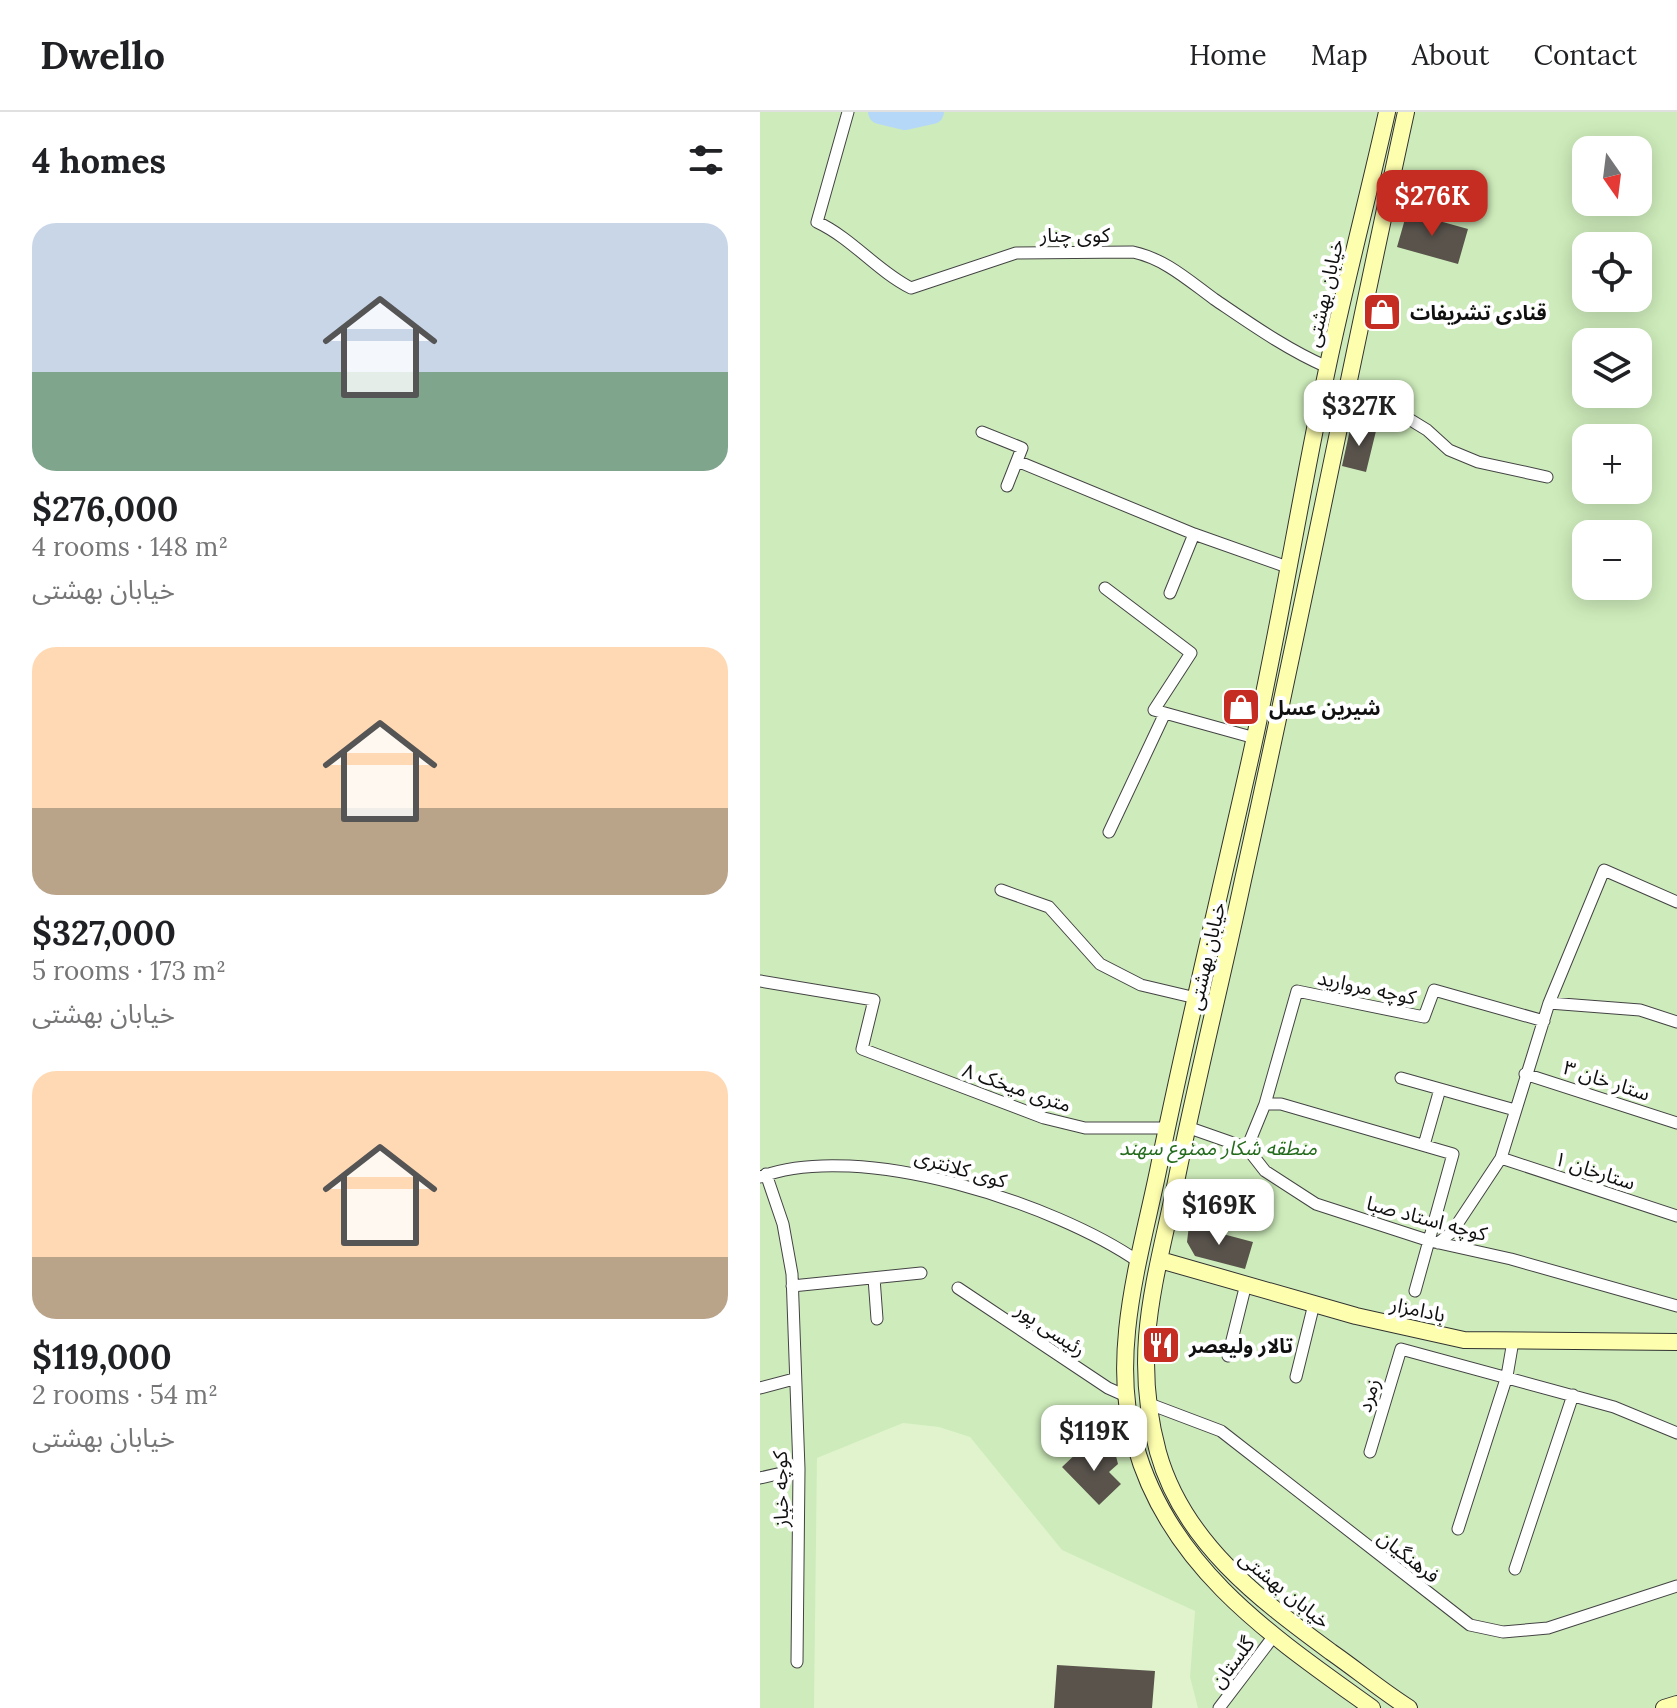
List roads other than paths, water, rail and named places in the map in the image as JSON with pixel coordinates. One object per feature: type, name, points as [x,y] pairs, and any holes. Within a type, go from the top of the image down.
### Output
[{"type":"main road","name":"خیابان بهشتی","points":[[1372,1708],[1273,1637],[1226,1595],[1165,1520],[1148,1485],[1133,1440],[1126,1396],[1126,1343],[1167,1128],[1255,738],[1327,367],[1387,112]]},
{"type":"main road","name":"خیابان بهشتی","points":[[1406,112],[1347,381],[1274,742],[1187,1127],[1143,1360],[1147,1403],[1159,1455],[1174,1493],[1195,1528],[1228,1569],[1298,1627],[1409,1708]]},
{"type":"main road","points":[[1139,1264],[1147,1279],[1160,1260],[1160,1241],[1153,1236],[1143,1244]]},
{"type":"main road","name":"بادامزار","points":[[1160,1260],[1314,1304],[1464,1340],[1677,1342]]},
{"type":"main road","points":[[1664,1708],[1677,1704]]},
{"type":"street","name":"کوی چنار","points":[[848,112],[817,222],[865,252],[895,280],[911,288],[1016,253],[1133,252],[1152,256],[1292,352],[1327,367]]},
{"type":"street","points":[[1347,381],[1427,430],[1449,450],[1478,462],[1547,477]]},
{"type":"street","points":[[982,432],[1022,448],[1007,486]]},
{"type":"street","points":[[1017,461],[1194,534],[1290,568]]},
{"type":"street","points":[[1170,593],[1194,534]]},
{"type":"street","points":[[1105,588],[1191,653],[1154,710],[1255,738]]},
{"type":"street","points":[[1109,832],[1165,713]]},
{"type":"street","points":[[1434,1242],[1452,1232],[1501,1158],[1549,1003],[1604,870],[1677,902]]},
{"type":"street","points":[[1001,890],[1049,907],[1100,964],[1141,985],[1196,998]]},
{"type":"street","name":"۸ متری میخک","points":[[760,981],[874,1000],[862,1049],[1044,1118],[1085,1128],[1167,1128]]},
{"type":"street","name":"کوچه مروارید","points":[[1265,1104],[1297,991],[1424,1017],[1434,990],[1544,1021]]},
{"type":"street","points":[[1549,1003],[1640,1010],[1677,1022]]},
{"type":"street","name":"ستار خان ۳","points":[[1525,1074],[1677,1123]]},
{"type":"street","points":[[1401,1078],[1515,1110]]},
{"type":"street","points":[[1424,1145],[1440,1089]]},
{"type":"street","points":[[1247,1148],[1265,1104],[1281,1104],[1453,1154],[1434,1242],[1415,1291]]},
{"type":"street","name":"کوچه استاد صبا","points":[[1187,1127],[1247,1148],[1265,1171],[1316,1204],[1434,1242],[1511,1259],[1677,1306]]},
{"type":"street","name":"ستارخان ۱","points":[[1501,1158],[1677,1216]]},
{"type":"street","name":"کوی کلانتری","points":[[763,1176],[813,1169],[897,1169],[1038,1210],[1116,1246],[1139,1264]]},
{"type":"street","name":"کوچه خباز","points":[[763,1176],[783,1224],[792,1286],[799,1469],[797,1662]]},
{"type":"street","points":[[792,1286],[921,1273]]},
{"type":"street","points":[[874,1278],[877,1319]]},
{"type":"street","points":[[1228,1356],[1246,1284]]},
{"type":"street","name":"رئیسی پور","points":[[958,1288],[1108,1388],[1126,1396]]},
{"type":"street","points":[[1296,1377],[1314,1304]]},
{"type":"street","points":[[1458,1529],[1507,1376],[1513,1341]]},
{"type":"street","name":"زمرد","points":[[1370,1452],[1401,1349],[1507,1376]]},
{"type":"street","points":[[1507,1376],[1614,1407],[1677,1433]]},
{"type":"street","points":[[760,1388],[794,1379]]},
{"type":"street","points":[[1515,1569],[1573,1395]]},
{"type":"street","name":"فرهنگیان","points":[[1147,1403],[1221,1431],[1470,1625],[1503,1632],[1548,1628],[1677,1586]]},
{"type":"street","points":[[760,1478],[799,1469]]},
{"type":"street","name":"گلستان","points":[[1219,1708],[1273,1637]]},
{"type":"waterway","points":[[880,112],[905,118],[932,112]]},
{"type":"place","name":"قنادی تشریفات","points":[[1382,312]]},
{"type":"place","name":"شیرین عسل","points":[[1241,707]]},
{"type":"place","name":"تالار ولیعصر","points":[[1161,1345]]},
{"type":"park label","name":"منطقه شکار ممنوع سهند","points":[[1218,1147]]}]
